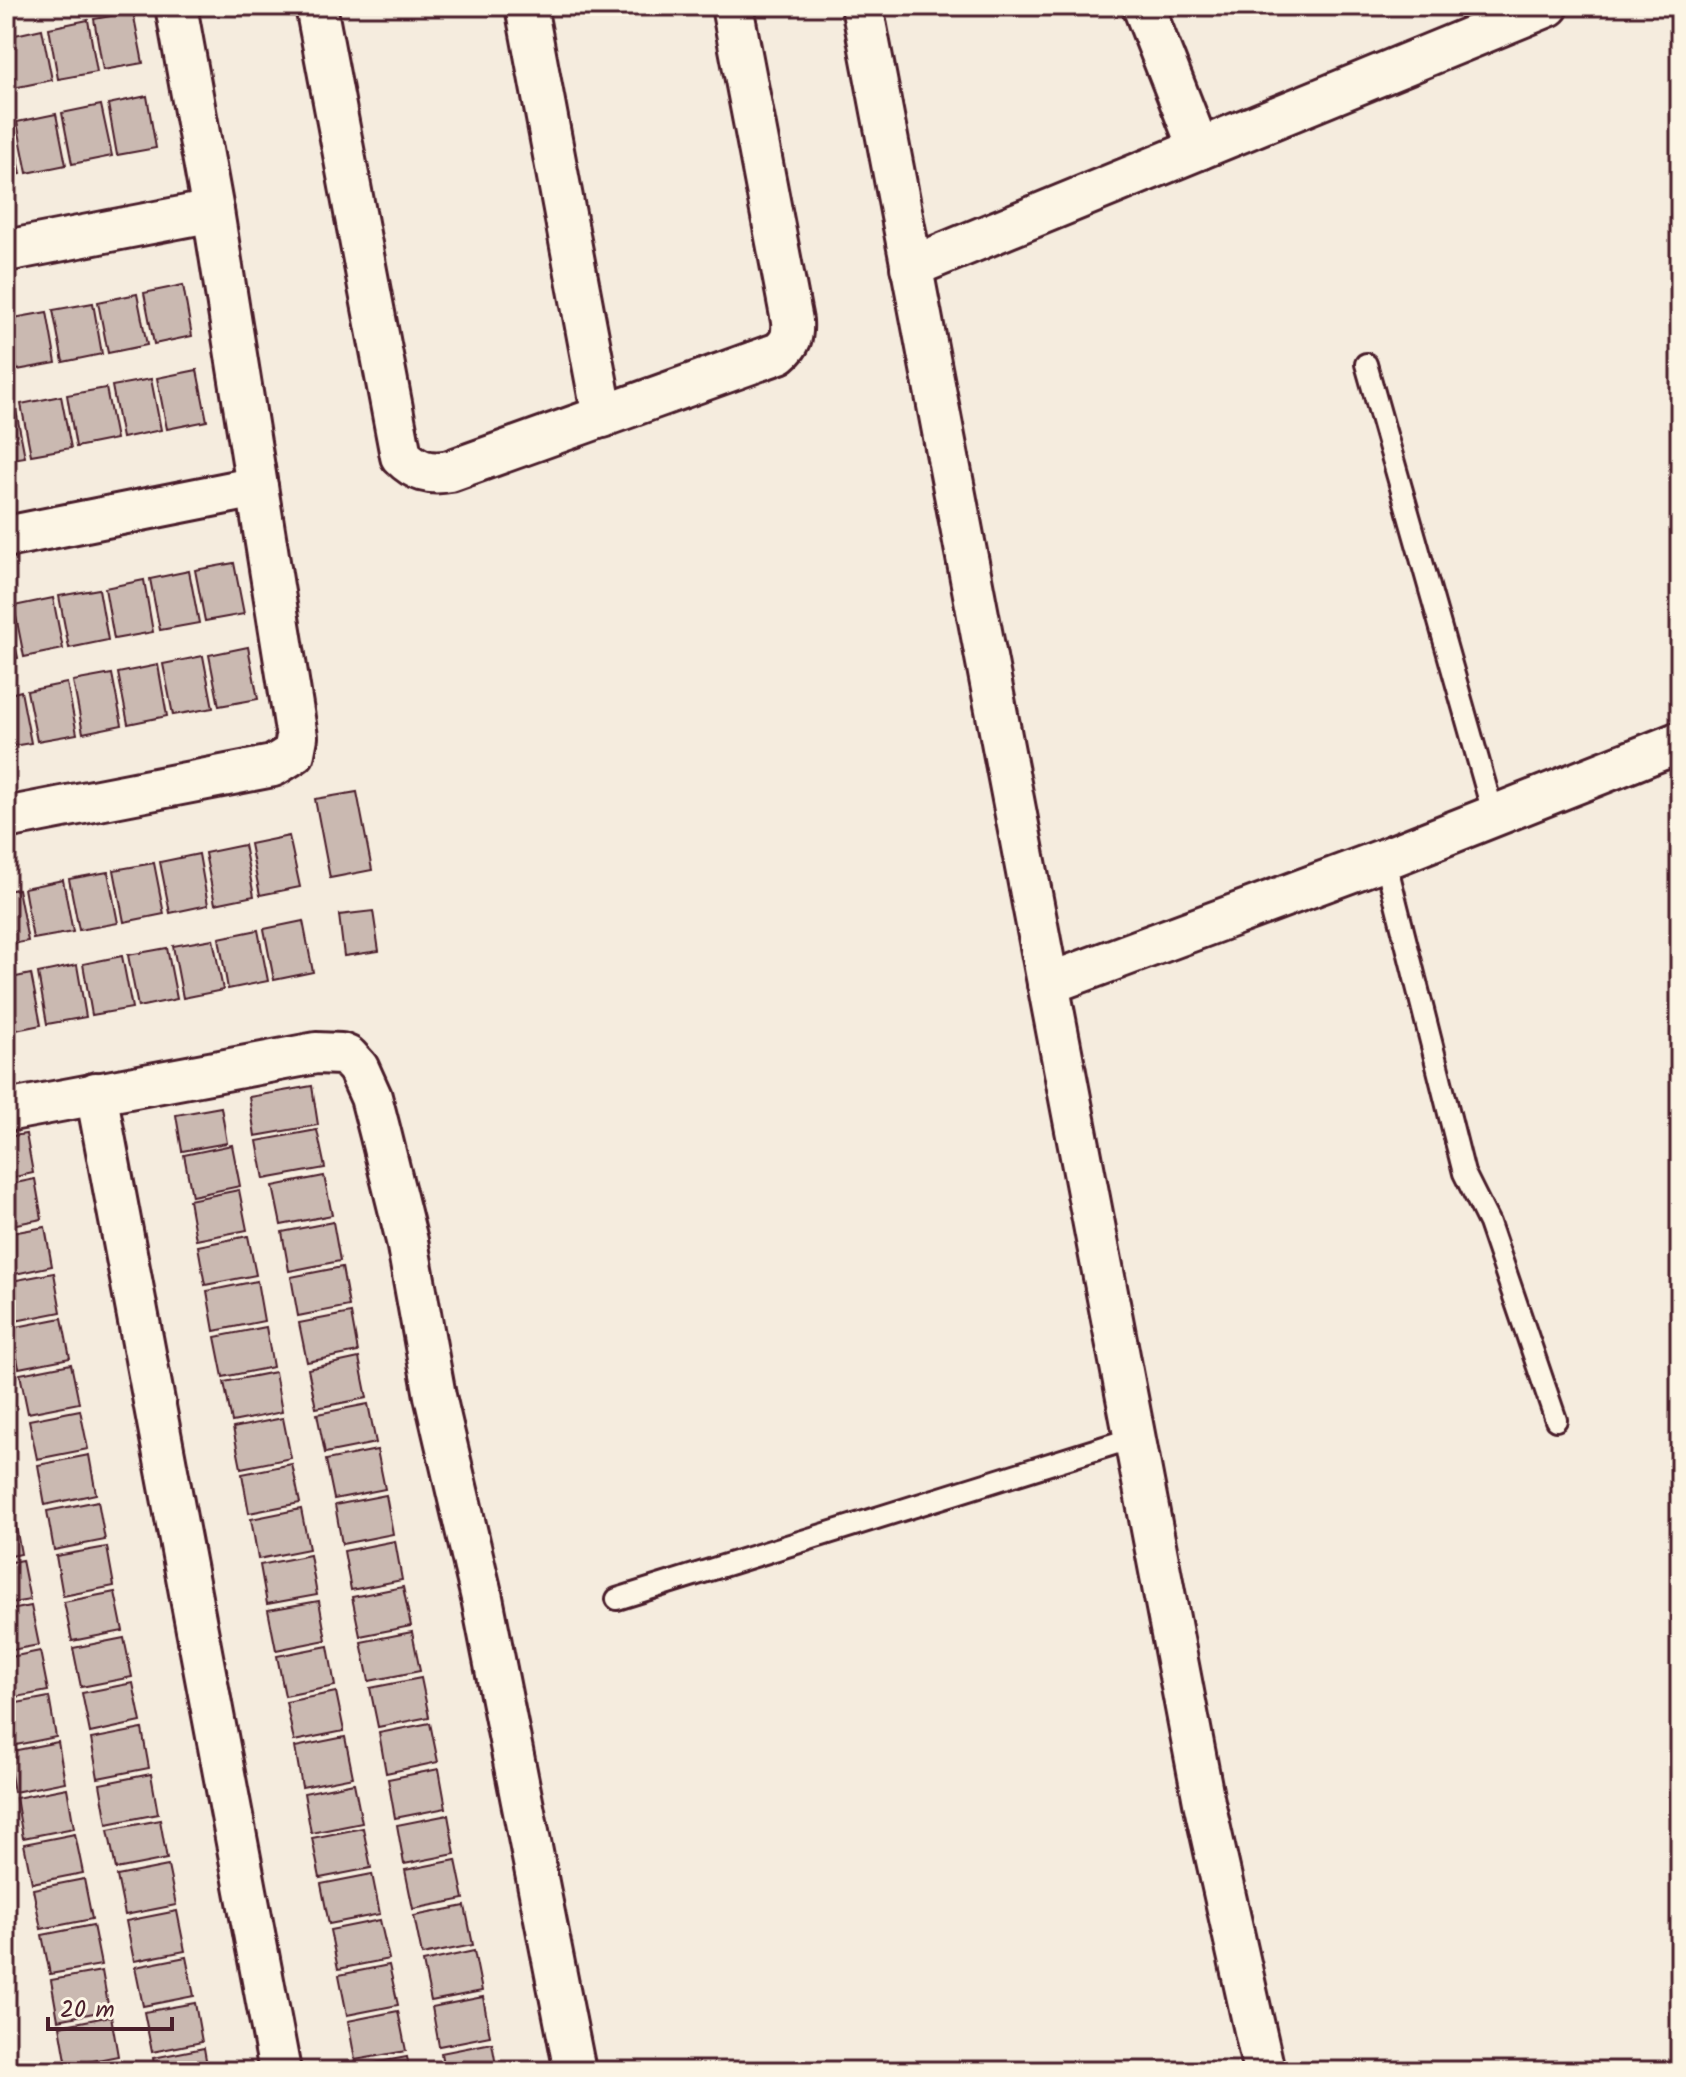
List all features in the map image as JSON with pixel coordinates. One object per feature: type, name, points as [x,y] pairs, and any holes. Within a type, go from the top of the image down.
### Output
[{"type":"street","points":[[6,818],[273,766],[294,753],[297,722],[176,6]]},
{"type":"street","points":[[316,6],[401,456],[414,469],[435,474],[779,353],[789,345],[793,334],[732,6]]},
{"type":"street","points":[[526,6],[603,417]]},
{"type":"street","points":[[862,6],[1133,1438],[1204,1802],[1264,2071]]},
{"type":"street","points":[[1143,6],[1199,149]]},
{"type":"street","points":[[911,267],[1548,6]]},
{"type":"street","points":[[6,251],[213,211]]},
{"type":"street","points":[[6,537],[257,487]]},
{"type":"street","points":[[1048,984],[1385,859],[1680,742]]},
{"type":"street","points":[[6,1111],[316,1053],[341,1054],[358,1068],[371,1097],[407,1241],[435,1396],[482,1598],[575,2071]]},
{"type":"street","points":[[96,1093],[280,2071]]},
{"type":"lane","points":[[1366,364],[1494,816]]},
{"type":"lane","points":[[1385,859],[1464,1173],[1489,1223],[1556,1420]]},
{"type":"lane","points":[[617,1599],[1133,1438]]},
{"type":"building","points":[[133,12],[143,63],[103,70],[94,19]]},
{"type":"building","points":[[88,20],[97,72],[58,79],[49,28]]},
{"type":"building","points":[[42,29],[52,80],[13,88],[6,37]]},
{"type":"building","points":[[147,96],[156,148],[117,155],[108,104]]},
{"type":"building","points":[[101,105],[112,156],[72,164],[62,113]]},
{"type":"building","points":[[56,114],[66,165],[27,173],[17,122]]},
{"type":"building","points":[[11,123],[21,174],[6,177],[6,124]]},
{"type":"building","points":[[183,285],[192,336],[154,344],[144,293]]},
{"type":"building","points":[[137,294],[147,345],[108,353],[98,302]]},
{"type":"building","points":[[93,303],[102,354],[63,362],[53,310]]},
{"type":"building","points":[[47,312],[56,363],[17,370],[8,319]]},
{"type":"building","points":[[6,343],[12,372],[6,373]]},
{"type":"building","points":[[197,370],[207,421],[167,429],[157,378]]},
{"type":"building","points":[[151,379],[161,430],[122,438],[112,386]]},
{"type":"building","points":[[106,388],[116,439],[76,447],[67,395]]},
{"type":"building","points":[[61,396],[71,448],[31,455],[21,404]]},
{"type":"building","points":[[15,405],[25,457],[6,460],[6,407]]},
{"type":"building","points":[[234,563],[244,614],[205,621],[195,570]]},
{"type":"building","points":[[189,571],[199,623],[160,630],[150,579]]},
{"type":"building","points":[[144,580],[153,632],[114,639],[105,588]]},
{"type":"building","points":[[99,589],[108,640],[69,648],[59,596]]},
{"type":"building","points":[[53,598],[63,649],[24,657],[14,606]]},
{"type":"building","points":[[6,607],[18,658],[6,660]]},
{"type":"building","points":[[248,647],[258,699],[219,706],[209,655]]},
{"type":"building","points":[[203,656],[213,708],[173,715],[163,664]]},
{"type":"building","points":[[158,665],[167,716],[128,724],[118,673]]},
{"type":"building","points":[[112,674],[122,725],[83,733],[73,681]]},
{"type":"building","points":[[67,683],[77,734],[37,741],[27,691]]},
{"type":"building","points":[[21,691],[31,743],[6,747],[6,695]]},
{"type":"building","points":[[357,792],[372,870],[330,878],[315,799]]},
{"type":"building","points":[[289,836],[300,887],[260,895],[250,844]]},
{"type":"building","points":[[244,845],[254,896],[215,904],[205,853]]},
{"type":"building","points":[[199,854],[208,905],[170,913],[160,862]]},
{"type":"building","points":[[154,863],[164,914],[124,922],[114,870]]},
{"type":"building","points":[[108,872],[118,923],[79,930],[69,879]]},
{"type":"building","points":[[63,880],[73,932],[33,939],[24,888]]},
{"type":"building","points":[[18,889],[28,941],[6,945],[6,891]]},
{"type":"building","points":[[373,911],[379,951],[344,956],[339,915]]},
{"type":"building","points":[[303,921],[313,972],[274,980],[264,929]]},
{"type":"building","points":[[258,930],[268,981],[228,989],[219,938]]},
{"type":"building","points":[[213,939],[223,990],[183,998],[173,946]]},
{"type":"building","points":[[167,948],[177,999],[138,1007],[128,955]]},
{"type":"building","points":[[122,956],[132,1008],[92,1015],[83,964]]},
{"type":"building","points":[[77,965],[86,1017],[47,1024],[38,973]]},
{"type":"building","points":[[31,974],[41,1025],[6,1032],[6,979]]},
{"type":"building","points":[[312,1086],[318,1125],[255,1136],[249,1097]]},
{"type":"building","points":[[221,1107],[227,1143],[182,1151],[176,1115]]},
{"type":"building","points":[[317,1130],[325,1168],[264,1179],[257,1141]]},
{"type":"building","points":[[26,1134],[33,1173],[6,1179],[6,1137]]},
{"type":"building","points":[[232,1145],[240,1186],[192,1196],[184,1155]]},
{"type":"building","points":[[324,1176],[332,1215],[281,1225],[273,1186]]},
{"type":"building","points":[[35,1179],[42,1219],[6,1226],[6,1185]]},
{"type":"building","points":[[239,1190],[247,1230],[196,1240],[189,1200]]},
{"type":"building","points":[[333,1222],[340,1261],[289,1271],[282,1232]]},
{"type":"building","points":[[45,1227],[52,1266],[6,1276],[6,1234]]},
{"type":"building","points":[[248,1236],[256,1275],[205,1285],[198,1246]]},
{"type":"building","points":[[342,1267],[349,1306],[298,1316],[291,1277]]},
{"type":"building","points":[[54,1273],[61,1312],[10,1322],[6,1282]]},
{"type":"building","points":[[257,1281],[264,1321],[214,1331],[207,1291]]},
{"type":"building","points":[[351,1313],[358,1352],[307,1362],[299,1323]]},
{"type":"building","points":[[62,1318],[70,1358],[19,1368],[11,1328]]},
{"type":"building","points":[[266,1327],[273,1367],[223,1377],[215,1337]]},
{"type":"building","points":[[359,1358],[367,1398],[316,1408],[308,1369]]},
{"type":"building","points":[[71,1364],[79,1403],[28,1413],[20,1374]]},
{"type":"building","points":[[275,1372],[282,1412],[232,1422],[224,1382]]},
{"type":"building","points":[[368,1404],[376,1443],[325,1453],[317,1414]]},
{"type":"building","points":[[80,1410],[88,1449],[37,1459],[29,1420]]},
{"type":"building","points":[[283,1418],[291,1458],[241,1468],[233,1428]]},
{"type":"building","points":[[377,1450],[385,1489],[334,1499],[326,1460]]},
{"type":"building","points":[[89,1455],[96,1494],[45,1505],[38,1465]]},
{"type":"building","points":[[292,1464],[300,1503],[249,1513],[242,1474]]},
{"type":"building","points":[[6,1475],[12,1509],[6,1510]]},
{"type":"building","points":[[386,1495],[393,1534],[342,1544],[335,1505]]},
{"type":"building","points":[[98,1501],[105,1540],[54,1550],[47,1511]]},
{"type":"building","points":[[301,1509],[309,1549],[258,1559],[251,1519]]},
{"type":"building","points":[[14,1515],[21,1554],[6,1557],[6,1516]]},
{"type":"building","points":[[395,1541],[402,1580],[351,1590],[344,1551]]},
{"type":"building","points":[[107,1547],[114,1586],[63,1596],[56,1556]]},
{"type":"building","points":[[310,1555],[317,1595],[267,1604],[260,1565]]},
{"type":"building","points":[[22,1560],[30,1600],[6,1604],[6,1563]]},
{"type":"building","points":[[403,1587],[411,1626],[360,1636],[352,1597]]},
{"type":"building","points":[[115,1592],[123,1631],[72,1641],[64,1602]]},
{"type":"building","points":[[319,1601],[326,1640],[276,1650],[268,1610]]},
{"type":"building","points":[[31,1606],[39,1645],[6,1651],[6,1611]]},
{"type":"building","points":[[412,1632],[420,1671],[369,1681],[361,1642]]},
{"type":"building","points":[[124,1638],[132,1677],[81,1687],[73,1648]]},
{"type":"building","points":[[328,1646],[335,1686],[285,1696],[277,1656]]},
{"type":"building","points":[[40,1651],[48,1691],[6,1699],[6,1658]]},
{"type":"building","points":[[421,1678],[429,1717],[378,1727],[370,1688]]},
{"type":"building","points":[[133,1683],[141,1722],[90,1733],[82,1693]]},
{"type":"building","points":[[336,1692],[344,1731],[294,1741],[286,1702]]},
{"type":"building","points":[[49,1697],[56,1737],[6,1747],[6,1705]]},
{"type":"building","points":[[430,1723],[438,1762],[386,1773],[379,1733]]},
{"type":"building","points":[[142,1729],[149,1768],[98,1778],[91,1739]]},
{"type":"building","points":[[345,1737],[353,1777],[302,1787],[295,1747]]},
{"type":"building","points":[[58,1742],[65,1782],[14,1792],[7,1752]]},
{"type":"building","points":[[439,1769],[446,1808],[395,1818],[388,1779]]},
{"type":"building","points":[[151,1774],[158,1814],[107,1824],[100,1784]]},
{"type":"building","points":[[354,1783],[362,1823],[311,1833],[304,1793]]},
{"type":"building","points":[[67,1788],[74,1828],[23,1838],[16,1798]]},
{"type":"building","points":[[448,1815],[455,1854],[404,1864],[397,1825]]},
{"type":"building","points":[[160,1820],[167,1859],[116,1869],[108,1830]]},
{"type":"building","points":[[363,1828],[371,1868],[320,1878],[312,1838]]},
{"type":"building","points":[[75,1834],[83,1873],[32,1883],[24,1844]]},
{"type":"building","points":[[456,1860],[464,1899],[413,1909],[405,1870]]},
{"type":"building","points":[[168,1866],[176,1905],[125,1915],[117,1876]]},
{"type":"building","points":[[372,1874],[380,1914],[329,1924],[321,1884]]},
{"type":"building","points":[[84,1879],[92,1919],[41,1929],[33,1889]]},
{"type":"building","points":[[465,1906],[473,1945],[422,1955],[414,1916]]},
{"type":"building","points":[[177,1911],[185,1951],[134,1961],[126,1921]]},
{"type":"building","points":[[380,1920],[389,1959],[338,1969],[330,1930]]},
{"type":"building","points":[[93,1925],[101,1965],[50,1974],[42,1935]]},
{"type":"building","points":[[474,1951],[482,1991],[431,2001],[423,1962]]},
{"type":"building","points":[[186,1957],[194,1996],[143,2006],[135,1967]]},
{"type":"building","points":[[389,1965],[398,2005],[347,2015],[339,1975]]},
{"type":"building","points":[[102,1971],[109,2010],[58,2020],[51,1980]]},
{"type":"building","points":[[483,1997],[490,2036],[439,2046],[432,2007]]},
{"type":"building","points":[[195,2003],[202,2042],[152,2052],[144,2012]]},
{"type":"building","points":[[398,2011],[406,2051],[355,2060],[348,2021]]},
{"type":"building","points":[[111,2016],[118,2056],[67,2066],[60,2026]]},
{"type":"building","points":[[492,2043],[497,2071],[444,2071],[441,2053]]},
{"type":"building","points":[[204,2048],[208,2071],[155,2071],[153,2058]]},
{"type":"building","points":[[407,2057],[410,2071],[358,2071],[357,2066]]},
{"type":"building","points":[[120,2062],[121,2071],[74,2071]]}]
